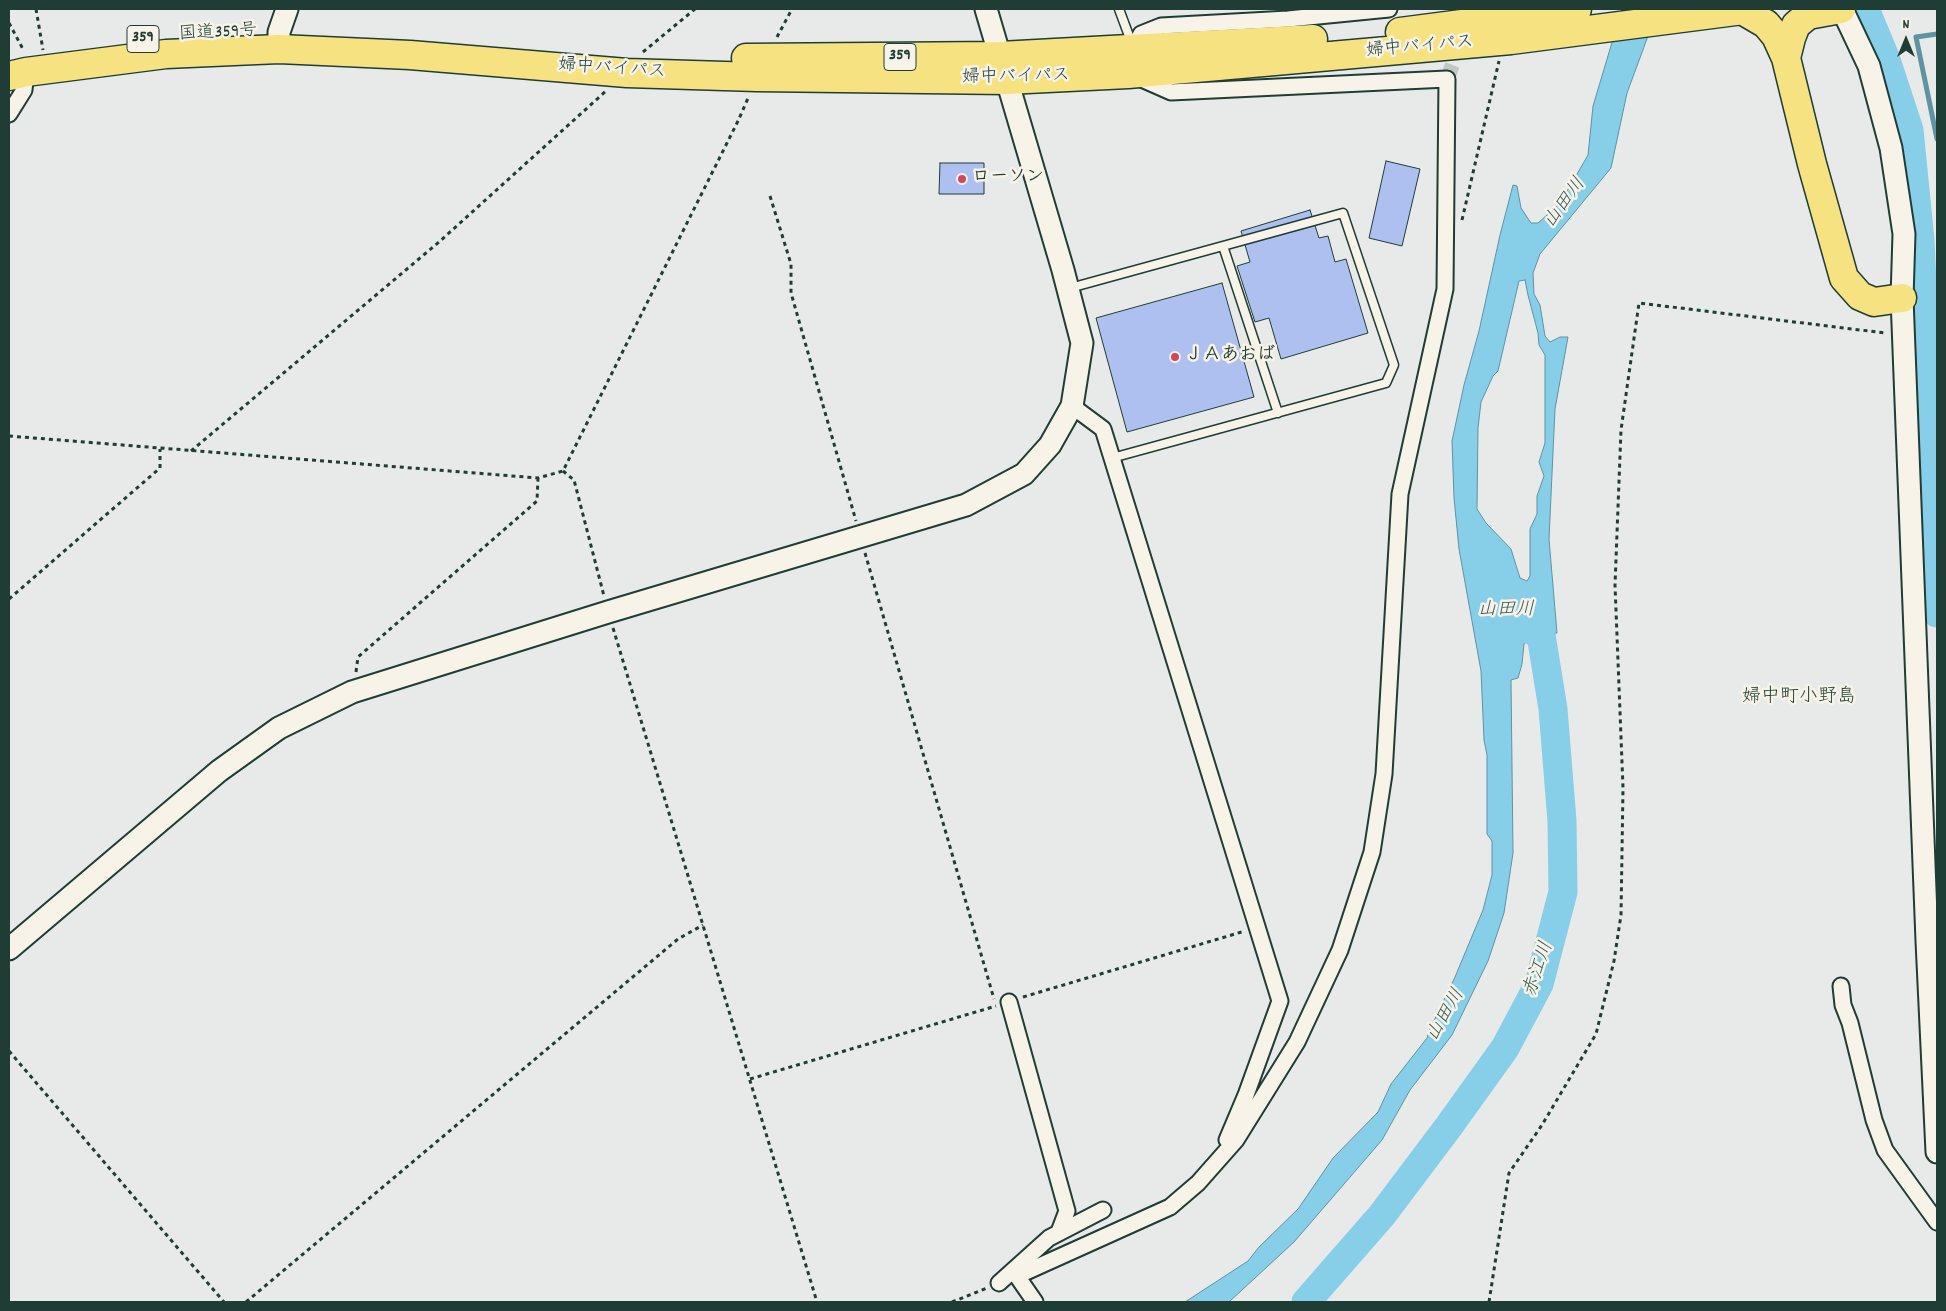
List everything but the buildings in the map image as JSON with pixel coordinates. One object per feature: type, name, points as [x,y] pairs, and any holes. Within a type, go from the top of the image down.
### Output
[{"type":"highway","name":"婦中バイパス","points":[[1511,32],[1577,9]]},
{"type":"highway","name":"婦中バイパス","points":[[282,30],[532,49],[634,64],[762,68],[1003,68],[1131,61],[1358,37],[1511,32],[1746,9]]},
{"type":"highway","points":[[1746,9],[1766,24],[1776,36],[1786,58],[1812,164],[1844,278],[1860,296],[1874,302],[1902,298]]},
{"type":"highway","points":[[1786,58],[1796,25],[1808,15],[1842,9]]},
{"type":"highway","name":"国道359号","points":[[23,62],[158,37],[282,30]]},
{"type":"street","points":[[9,950],[219,771],[279,728],[352,692],[608,612],[966,505],[1024,474],[1050,445],[1072,406],[1082,343],[1068,288],[986,9]]},
{"type":"street","points":[[1031,1296],[1017,1276],[1170,1207],[1198,1183],[1236,1140],[1297,1042],[1340,950],[1372,852],[1384,774],[1400,494],[1445,289],[1447,79],[1171,92],[1131,61],[1141,34],[1161,26],[1288,19],[1389,9]]},
{"type":"street","points":[[1842,9],[1869,66],[1891,148],[1904,234],[1903,335],[1937,1152]]},
{"type":"street","points":[[9,114],[24,90],[23,62]]},
{"type":"street","points":[[1072,406],[1103,429],[1280,1000],[1246,1095],[1218,1160]]},
{"type":"street","points":[[1841,986],[1843,1005],[1850,1023],[1874,1120],[1885,1150],[1937,1222]]},
{"type":"street","points":[[1002,1004],[1067,1211],[1059,1232]]},
{"type":"street","points":[[999,1283],[1049,1238],[1103,1210]]},
{"type":"lane","points":[[1119,9],[1131,61]]},
{"type":"lane","points":[[1068,288],[1342,213],[1394,365],[1386,383],[1112,458]]},
{"type":"lane","points":[[1223,246],[1278,412]]},
{"type":"path","points":[[23,62],[36,9]]},
{"type":"path","points":[[191,451],[439,242],[696,9]]},
{"type":"path","points":[[9,436],[538,478],[563,471],[792,9]]},
{"type":"path","points":[[9,23],[23,62]]},
{"type":"path","points":[[1462,223],[1511,32]]},
{"type":"path","points":[[770,196],[791,264],[791,293],[860,536],[1002,1004]]},
{"type":"path","points":[[1490,1302],[1509,1174],[1542,1125],[1596,1034],[1616,952],[1621,915],[1623,788],[1615,585],[1621,430],[1639,303],[1903,335]]},
{"type":"path","points":[[9,599],[160,468],[160,449]]},
{"type":"path","points":[[563,471],[574,480],[608,612],[818,1302]]},
{"type":"path","points":[[352,692],[358,657],[537,501],[538,478]]},
{"type":"path","points":[[246,1302],[678,939],[703,925]]},
{"type":"path","points":[[9,1051],[224,1302]]},
{"type":"water","name":"山田川","points":[[1622,9],[1658,9],[1627,93],[1611,168],[1540,254],[1533,273],[1534,294],[1540,305],[1545,336],[1550,342],[1560,337],[1568,337],[1555,409],[1549,539],[1557,633],[1529,636],[1524,644],[1522,664],[1518,678],[1511,680],[1513,853],[1504,913],[1488,961],[1452,1035],[1410,1090],[1382,1140],[1294,1242],[1229,1302],[1185,1302],[1248,1261],[1259,1247],[1298,1209],[1333,1158],[1378,1112],[1391,1084],[1427,1038],[1483,910],[1492,875],[1492,841],[1487,834],[1487,755],[1484,740],[1481,671],[1459,549],[1454,498],[1452,441],[1513,185],[1517,186],[1521,208],[1531,223],[1538,223],[1557,206],[1588,155],[1593,106]],"holes":[[[1525,280],[1538,333],[1539,345],[1545,355],[1545,443],[1539,462],[1544,476],[1537,496],[1537,514],[1530,529],[1530,576],[1527,581],[1520,578],[1511,549],[1486,523],[1477,509],[1478,428],[1481,402],[1493,376],[1498,371],[1519,281]]]},
{"type":"waterway","name":"山田川","points":[[1865,9],[1885,57],[1909,130],[1920,240],[1937,613]]},
{"type":"waterway","points":[[1937,34],[1916,37],[1937,139]]},
{"type":"waterway","name":"赤江川","points":[[1306,1302],[1382,1215],[1449,1126],[1505,1048],[1539,984],[1563,892],[1562,821],[1553,709],[1541,635],[1507,618]]},
{"type":"tunnel","points":[[1447,79],[1462,41]]},
{"type":"place","name":"ローソン","points":[[962,179]]},
{"type":"place","name":"ＪＡあおば","points":[[1175,357]]},
{"type":"district","name":"婦中町小野島","points":[[1799,698]]}]
